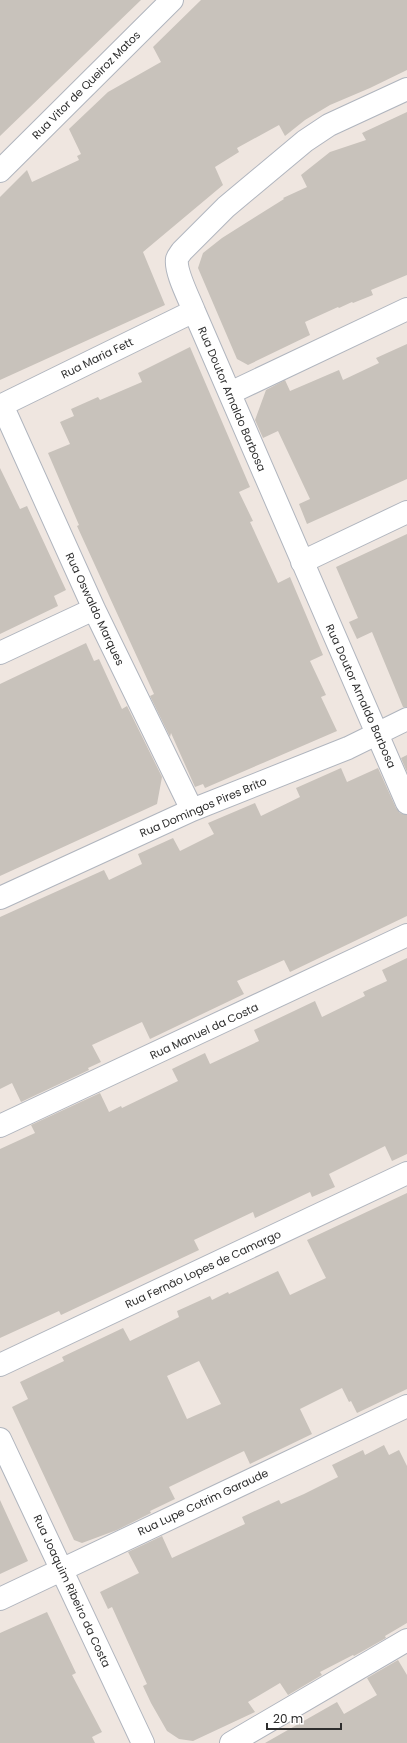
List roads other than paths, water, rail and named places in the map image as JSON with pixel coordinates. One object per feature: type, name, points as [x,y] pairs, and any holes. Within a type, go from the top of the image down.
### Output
[{"type":"street","name":"Rua Vitor de Queiroz Matos","points":[[0,170],[172,0]]},
{"type":"street","name":"Rua Doutor Arnaldo Barbosa","points":[[407,89],[329,125],[306,141],[226,207],[178,257],[178,269],[194,311],[407,803]]},
{"type":"street","points":[[230,393],[407,309]]},
{"type":"street","name":"Rua Maria Fett","points":[[1,405],[194,311]]},
{"type":"street","name":"Rua Oswaldo Marques","points":[[1,405],[94,609],[192,810]]},
{"type":"street","points":[[302,562],[407,512]]},
{"type":"street","points":[[0,653],[94,609]]},
{"type":"street","name":"Rua Domingos Pires Brito","points":[[0,898],[192,810],[348,748],[407,719]]},
{"type":"street","name":"Rua Manuel da Costa","points":[[0,1126],[407,935]]},
{"type":"street","name":"Rua Fernão Lopes de Camargo","points":[[0,1365],[407,1173]]},
{"type":"street","name":"Rua Lupe Cotrim Garaude","points":[[0,1599],[407,1406]]},
{"type":"street","name":"Rua Joaquim Ribeiro da Costa","points":[[0,1439],[143,1743]]},
{"type":"street","points":[[231,1743],[407,1640]]}]
